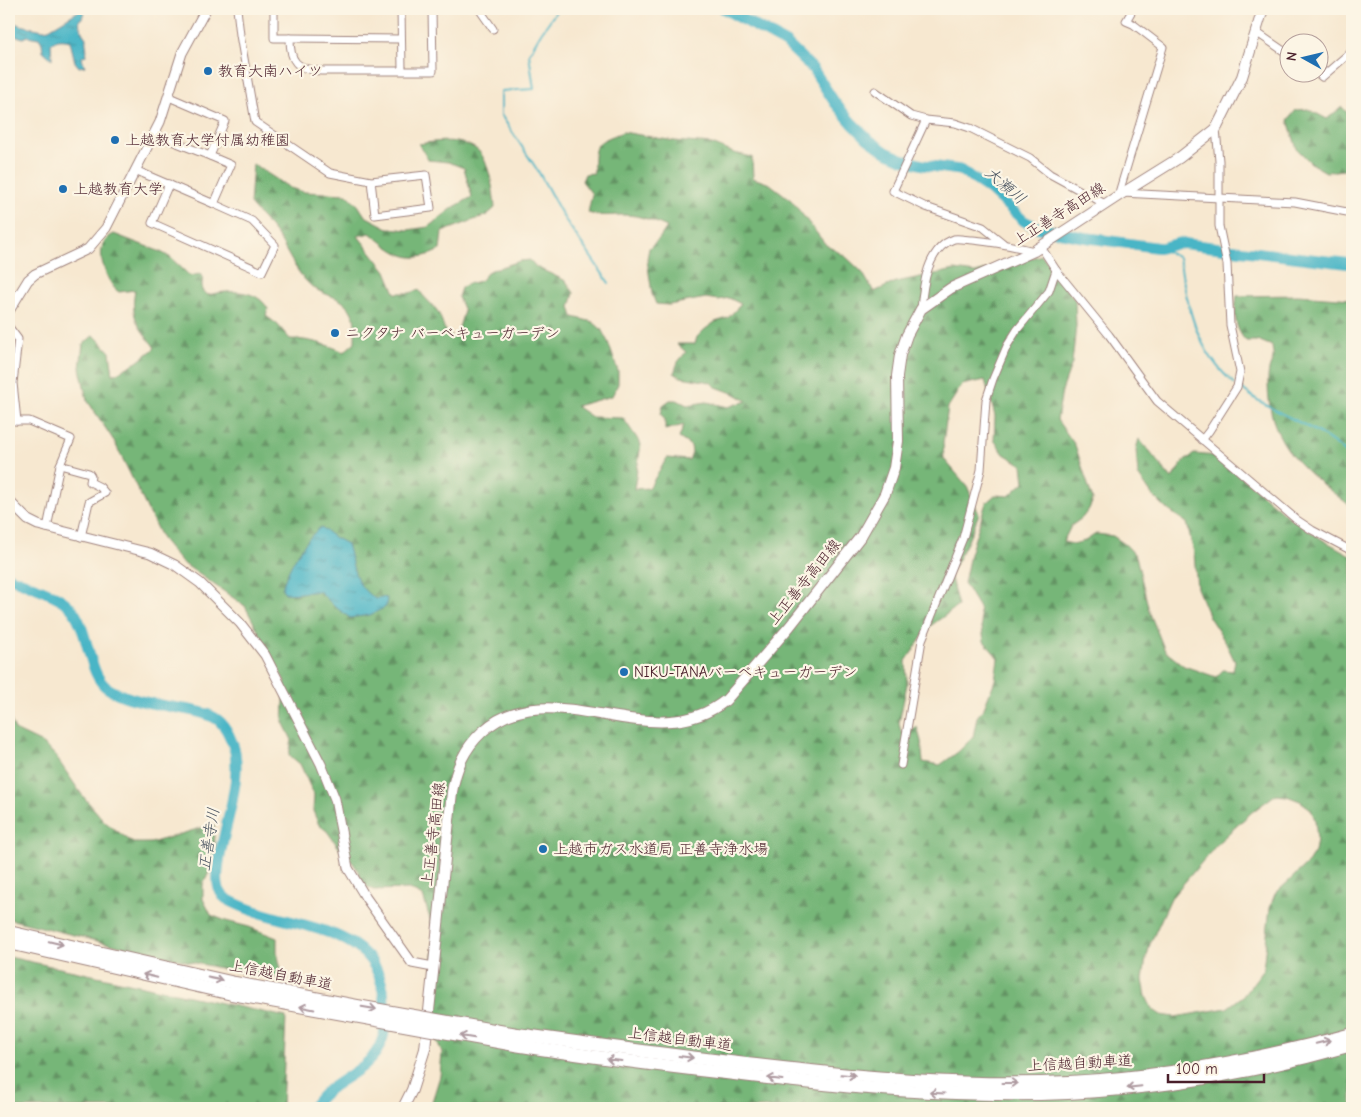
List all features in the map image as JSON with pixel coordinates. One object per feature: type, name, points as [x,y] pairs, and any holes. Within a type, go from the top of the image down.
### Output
[{"type":"highway","name":"上信越自動車道","points":[[9,932],[234,988]]},
{"type":"highway","name":"上信越自動車道","points":[[9,944],[234,988],[516,1039],[584,1056],[786,1081],[894,1090],[985,1094],[1108,1090],[1352,1045]]},
{"type":"highway","name":"上信越自動車道","points":[[1295,1054],[1352,1034]]},
{"type":"main road","name":"上正善寺高田線","points":[[403,1108],[412,1090],[425,1049],[432,967],[452,792],[455,775],[467,749],[475,739],[496,721],[528,708],[558,709],[656,722],[684,720],[700,715],[715,709],[726,700],[790,626],[860,536],[885,494],[894,468],[898,441],[897,376],[900,355],[907,335],[921,309],[951,288],[1037,249],[1120,194],[1179,158],[1216,129],[1242,77],[1263,9]]},
{"type":"street","points":[[9,311],[28,280],[35,274],[88,249],[106,228],[154,134],[169,97],[182,54],[206,9]]},
{"type":"street","points":[[237,9],[255,122],[330,173],[371,181],[426,175],[431,208],[375,215],[371,181]]},
{"type":"street","points":[[274,9],[274,38],[401,39]]},
{"type":"street","points":[[401,9],[402,70]]},
{"type":"street","points":[[290,38],[292,59],[296,63],[313,70],[433,71],[432,9]]},
{"type":"street","points":[[479,9],[494,29]]},
{"type":"street","points":[[1133,9],[1126,22],[1133,24],[1163,47],[1120,194],[1295,202],[1352,213]]},
{"type":"street","points":[[1256,32],[1278,47]]},
{"type":"street","points":[[1328,72],[1352,51]]},
{"type":"street","points":[[875,91],[911,116],[926,120],[955,123],[970,128],[1030,158],[1050,174],[1105,204]]},
{"type":"street","points":[[169,97],[225,121],[210,156]]},
{"type":"street","points":[[926,120],[893,191],[926,207],[983,227],[1003,243]]},
{"type":"street","points":[[1202,440],[1237,387],[1240,372],[1230,325],[1227,264],[1219,226],[1219,162],[1216,129]]},
{"type":"street","points":[[154,134],[231,165],[214,204]]},
{"type":"street","points":[[135,170],[169,184],[252,221],[275,245],[262,272],[152,223],[169,184]]},
{"type":"street","points":[[921,309],[922,290],[930,264],[937,252],[946,243],[955,239],[1003,243],[1037,249],[1109,335],[1157,401],[1298,520],[1312,530],[1352,551]]},
{"type":"street","points":[[901,765],[922,640],[962,538],[981,470],[986,400],[1007,346],[1017,330],[1049,291],[1056,270]]},
{"type":"street","points":[[9,327],[18,339],[13,383],[17,421]]},
{"type":"street","points":[[9,421],[29,421],[71,439],[60,465],[47,528]]},
{"type":"street","points":[[60,465],[89,473],[91,476],[90,482],[100,487],[105,493],[89,502],[81,537]]},
{"type":"street","points":[[9,501],[28,520],[47,528],[150,553],[175,565],[200,583],[240,624],[265,655],[322,764],[335,799],[348,868],[366,898],[412,962],[432,967]]},
{"type":"green space","points":[[1342,107],[1352,118],[1352,169],[1326,172],[1312,164],[1297,149],[1288,120],[1296,110],[1308,109],[1327,119]]},
{"type":"green space","points":[[623,132],[674,141],[712,144],[734,153],[752,157],[753,178],[770,184],[791,200],[826,245],[845,256],[862,272],[874,292],[896,282],[955,270],[975,273],[1042,255],[1075,300],[1076,326],[1072,363],[1062,391],[1057,420],[1075,445],[1093,500],[1082,518],[1071,526],[1063,542],[1073,544],[1085,541],[1096,534],[1113,536],[1126,545],[1136,556],[1149,611],[1165,651],[1184,666],[1216,677],[1223,670],[1233,671],[1235,662],[1226,643],[1209,617],[1197,588],[1194,553],[1187,523],[1164,507],[1153,496],[1138,475],[1136,449],[1139,439],[1172,479],[1182,463],[1194,454],[1217,456],[1285,514],[1323,540],[1352,556],[1352,1108],[430,1108],[440,1076],[442,1052],[431,1028],[434,932],[423,896],[409,889],[374,890],[362,884],[359,872],[353,863],[327,831],[319,825],[313,811],[314,795],[300,764],[289,755],[292,740],[283,722],[285,682],[245,606],[180,561],[162,539],[114,441],[87,400],[80,368],[83,344],[94,335],[110,352],[113,375],[137,362],[155,348],[135,317],[135,290],[119,292],[115,289],[106,273],[101,254],[103,244],[114,234],[161,252],[171,258],[190,276],[200,274],[203,278],[202,291],[208,295],[224,292],[241,292],[257,297],[268,309],[266,316],[277,324],[290,339],[317,342],[344,352],[355,342],[355,325],[352,312],[341,300],[315,289],[305,280],[278,237],[250,204],[253,164],[290,188],[304,192],[347,194],[358,205],[365,216],[388,228],[408,230],[428,227],[454,207],[472,197],[464,168],[448,162],[428,160],[419,144],[441,141],[463,143],[481,153],[490,176],[495,208],[487,215],[442,232],[440,250],[429,255],[411,257],[403,255],[370,233],[358,236],[386,271],[395,293],[410,293],[419,290],[439,313],[445,330],[456,338],[464,311],[458,297],[461,288],[467,284],[480,281],[489,271],[520,261],[530,260],[536,267],[566,281],[574,293],[570,307],[573,317],[593,322],[601,329],[608,342],[618,371],[618,384],[612,396],[576,406],[592,417],[623,418],[641,444],[634,489],[649,488],[667,458],[689,460],[692,452],[691,446],[679,438],[684,425],[665,430],[665,420],[661,414],[663,405],[670,400],[677,400],[687,405],[707,402],[728,407],[747,401],[716,387],[710,382],[681,377],[674,373],[678,362],[686,352],[677,344],[695,344],[697,337],[704,330],[715,322],[728,318],[741,304],[729,298],[718,300],[706,298],[669,305],[656,304],[652,294],[647,259],[649,248],[659,239],[667,227],[636,216],[588,213],[592,194],[582,181],[585,174],[594,173],[595,149],[601,142]],"holes":[[[985,380],[995,416],[994,440],[1004,454],[1022,465],[1024,482],[1009,496],[995,495],[986,503],[970,554],[964,583],[979,608],[984,641],[998,658],[995,680],[984,708],[977,717],[973,737],[958,752],[940,765],[923,762],[921,741],[917,727],[901,732],[899,723],[907,684],[906,661],[929,627],[958,606],[950,574],[968,541],[979,514],[967,486],[944,459],[943,443],[948,407],[962,385]],[[1275,795],[1287,796],[1300,801],[1311,809],[1315,820],[1317,839],[1315,852],[1307,864],[1275,894],[1270,907],[1263,970],[1243,996],[1227,1008],[1175,1017],[1161,1015],[1152,1009],[1146,996],[1143,980],[1150,944],[1171,898],[1220,841],[1252,812]]]},
{"type":"green space","points":[[1298,295],[1352,299],[1352,507],[1305,469],[1282,441],[1270,405],[1268,379],[1273,359],[1272,346],[1260,341],[1246,341],[1237,326],[1235,308],[1237,296]]},
{"type":"green space","points":[[9,716],[15,730],[40,742],[54,754],[82,795],[105,822],[133,843],[151,843],[214,824],[215,846],[211,868],[203,885],[203,899],[211,915],[277,938],[277,952],[283,978],[268,978],[138,951],[9,919]]},
{"type":"green space","points":[[9,957],[286,1017],[282,1108],[9,1108]]},
{"type":"water","points":[[85,9],[80,19],[80,24],[86,38],[87,53],[82,57],[85,66],[79,67],[75,62],[70,41],[60,40],[51,44],[52,59],[43,51],[39,38],[17,36],[9,39],[9,21],[43,30],[49,29]]},
{"type":"water","points":[[321,527],[347,544],[353,568],[359,582],[376,599],[381,597],[387,598],[386,607],[370,615],[350,618],[320,592],[285,593],[282,589],[292,564],[309,539]]},
{"type":"waterway","points":[[558,9],[529,54],[534,89],[501,91],[501,115],[538,171],[564,218],[609,283]]},
{"type":"waterway","name":"大瀬川","points":[[724,9],[786,43],[813,69],[835,103],[852,123],[868,139],[886,152],[923,165],[960,170],[989,189],[1024,221],[1039,228],[1082,237],[1161,248],[1179,243],[1352,264]]},
{"type":"waterway","points":[[1161,248],[1179,258],[1195,327],[1211,357],[1221,371],[1235,384]]},
{"type":"waterway","points":[[1239,386],[1273,409],[1331,441],[1352,459]]},
{"type":"waterway","name":"正善寺川","points":[[9,577],[50,593],[70,607],[77,616],[96,674],[109,689],[135,700],[206,714],[218,720],[224,726],[229,734],[236,757],[234,791],[219,859],[218,883],[220,891],[224,896],[239,905],[260,913],[331,933],[351,943],[368,957],[379,976],[384,1002],[385,1021],[383,1037],[378,1049],[368,1062],[331,1088],[312,1108]]},
{"type":"place","name":"教育大南ハイツ","points":[[208,71]]},
{"type":"place","name":"上越教育大学付属幼稚園","points":[[115,140]]},
{"type":"place","name":"上越教育大学","points":[[63,189]]},
{"type":"place","name":"ニクタナ バーベキューガーデン","points":[[335,333]]},
{"type":"place","name":"NIKU-TANAバーベキューガーデン","points":[[624,672]]},
{"type":"place","name":"上越市ガス水道局 正善寺浄水場","points":[[543,849]]}]
